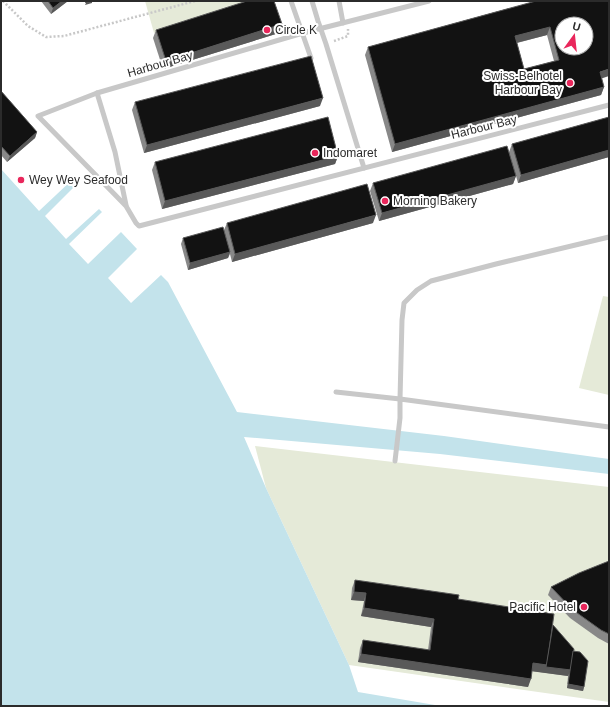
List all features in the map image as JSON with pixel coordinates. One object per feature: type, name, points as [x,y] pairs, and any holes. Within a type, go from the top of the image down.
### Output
[{"type":"lane","points":[[291,1],[311,58]]},
{"type":"lane","points":[[312,1],[364,168]]},
{"type":"lane","points":[[339,1],[343,23]]},
{"type":"lane","name":"Harbour Bay","points":[[429,1],[302,34],[97,93],[38,116],[126,206],[136,224],[142,226],[609,105]]},
{"type":"lane","points":[[97,93],[115,152],[126,206]]},
{"type":"lane","points":[[395,460],[400,422],[402,320],[404,303],[417,290],[431,281],[609,237]]},
{"type":"lane","points":[[336,392],[609,427]]},
{"type":"path","points":[[2,1],[28,26],[46,37],[64,36],[195,1]]},
{"type":"green space","points":[[145,1],[247,1],[248,5],[154,33]]},
{"type":"green space","points":[[603,296],[609,297],[609,395],[579,388]]},
{"type":"green space","points":[[255,446],[609,487],[609,702],[349,665],[266,488]]},
{"type":"water","points":[[1,169],[39,211],[73,179],[77,184],[45,216],[66,239],[99,209],[102,212],[69,244],[88,264],[121,232],[137,249],[108,278],[131,303],[161,275],[168,282],[237,412],[444,436],[609,459],[609,474],[440,454],[244,437],[266,488],[349,665],[358,692],[441,706],[1,706]]},
{"type":"building","points":[[48,1],[62,1],[53,8]]},
{"type":"building","points":[[247,1],[274,1],[282,24],[166,61],[156,30]]},
{"type":"building","points":[[536,1],[609,1],[609,69],[600,72],[604,87],[395,144],[368,47]]},
{"type":"building","points":[[311,56],[323,98],[147,145],[135,102]]},
{"type":"building","points":[[1,91],[37,132],[10,156],[1,146]]},
{"type":"building","points":[[328,117],[338,156],[165,201],[155,162]]},
{"type":"building","points":[[609,117],[609,150],[521,175],[512,144]]},
{"type":"building","points":[[507,146],[516,176],[382,213],[373,183]]},
{"type":"building","points":[[367,184],[376,215],[235,254],[227,223]]},
{"type":"building","points":[[223,227],[230,252],[190,263],[183,238]]},
{"type":"building","name":"Pacific Hotel","points":[[609,561],[609,634],[573,610],[551,587],[579,573]]},
{"type":"building","points":[[355,580],[459,595],[458,599],[554,614],[547,665],[533,663],[531,679],[361,654],[363,640],[430,650],[434,619],[364,608],[366,593],[354,592]]},
{"type":"building","points":[[553,625],[574,649],[571,670],[546,667]]},
{"type":"building","points":[[573,651],[580,652],[588,661],[584,687],[568,684]]},
{"type":"place","name":"Circle K","points":[[267,30]]},
{"type":"place","name":"Swiss-Belhotel Harbour Bay","points":[[570,83]]},
{"type":"place","name":"Indomaret","points":[[315,153]]},
{"type":"place","name":"Wey Wey Seafood","points":[[21,180]]},
{"type":"place","name":"Morning Bakery","points":[[385,201]]},
{"type":"place","name":"Pacific Hotel","points":[[584,607]]}]
